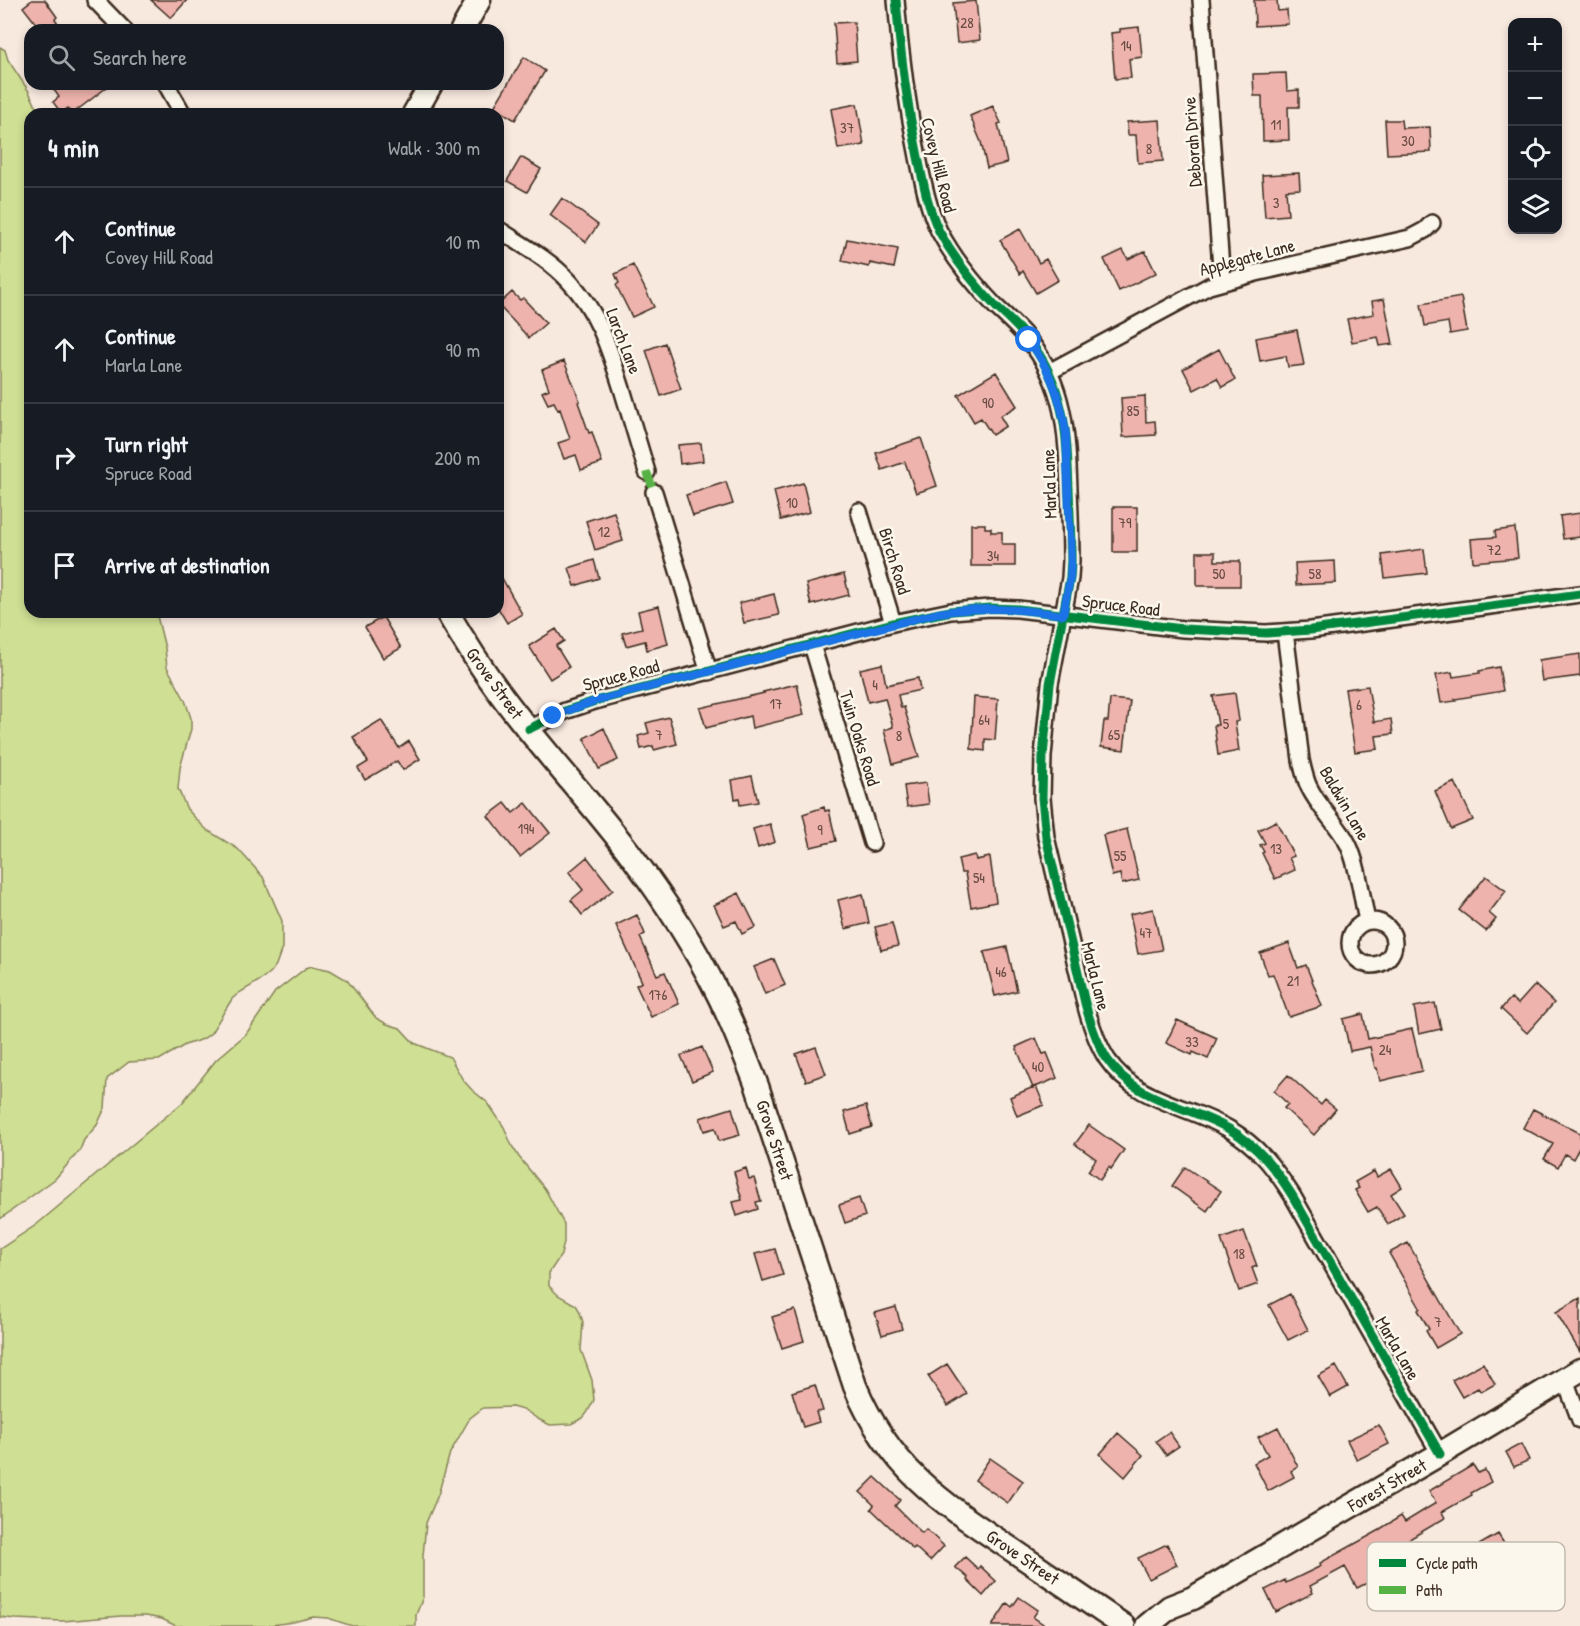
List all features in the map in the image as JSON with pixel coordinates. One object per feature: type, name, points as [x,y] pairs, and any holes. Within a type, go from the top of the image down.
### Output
[{"type":"main road","points":[[465,24],[478,0]]},
{"type":"main road","points":[[417,108],[428,90]]},
{"type":"main road","name":"Grove Street","points":[[451,618],[502,696],[632,856],[691,944],[719,995],[757,1086],[852,1377],[873,1424],[904,1467],[937,1497],[1124,1626]]},
{"type":"main road","name":"Forest Street","points":[[1147,1626],[1170,1607],[1192,1598],[1572,1375]]},
{"type":"main road","name":"Forest Street","points":[[1173,1626],[1192,1598]]},
{"type":"street","points":[[95,0],[118,24]]},
{"type":"street","name":"Covey Hill Road","points":[[896,0],[909,114],[927,198],[938,230],[963,270],[1029,340],[1049,372]]},
{"type":"street","name":"Deborah Drive","points":[[1201,0],[1222,281]]},
{"type":"street","points":[[169,90],[180,108]]},
{"type":"street","name":"Applegate Lane","points":[[1049,372],[1183,298],[1222,281],[1405,240],[1420,234],[1432,223]]},
{"type":"street","name":"Larch Lane","points":[[504,233],[560,272],[593,312],[609,348],[647,472]]},
{"type":"street","name":"Marla Lane","points":[[1049,372],[1065,424],[1071,561],[1070,578],[1050,684],[1045,731],[1042,781],[1044,819],[1091,1024],[1112,1065],[1129,1082],[1165,1102],[1228,1128],[1257,1149],[1278,1172],[1440,1454]]},
{"type":"street","points":[[654,492],[710,672]]},
{"type":"street","name":"Birch Road","points":[[859,511],[893,623]]},
{"type":"street","name":"Spruce Road","points":[[529,729],[565,711],[589,703],[938,613],[1004,608],[1183,629],[1266,633],[1341,626],[1580,594]]},
{"type":"street","name":"Baldwin Lane","points":[[1285,632],[1305,778],[1350,848],[1367,921]]},
{"type":"street","name":"Twin Oaks Road","points":[[812,645],[872,843]]},
{"type":"street","points":[[1572,1375],[1580,1420]]},
{"type":"green space","points":[[0,47],[5,50],[8,60],[24,84],[24,90],[28,90],[37,108],[24,108],[24,618],[158,618],[167,667],[185,700],[191,718],[191,729],[180,768],[178,789],[187,809],[199,822],[207,830],[238,849],[263,877],[282,921],[282,948],[271,972],[232,999],[211,1033],[203,1039],[185,1045],[159,1060],[129,1062],[107,1079],[105,1108],[97,1125],[84,1140],[80,1150],[55,1179],[0,1219]]},
{"type":"green space","points":[[312,966],[330,970],[347,980],[376,1018],[400,1028],[414,1043],[450,1057],[463,1080],[488,1103],[504,1127],[519,1157],[545,1189],[564,1224],[561,1255],[549,1273],[549,1286],[558,1295],[576,1305],[579,1310],[583,1322],[581,1350],[592,1380],[594,1400],[583,1418],[571,1424],[550,1425],[526,1411],[512,1407],[483,1408],[470,1418],[450,1453],[438,1495],[426,1523],[423,1597],[416,1615],[416,1626],[352,1626],[328,1618],[313,1617],[265,1626],[176,1626],[162,1619],[146,1616],[63,1621],[0,1617],[0,1249],[36,1225],[182,1103],[216,1060],[246,1034],[275,992],[306,968]]},
{"type":"building","points":[[32,0],[45,0],[57,17],[55,19],[59,24],[36,24],[23,7]]},
{"type":"building","points":[[151,0],[187,0],[171,18]]},
{"type":"building","points":[[1254,0],[1277,0],[1278,11],[1287,10],[1288,24],[1255,26]]},
{"type":"building","points":[[976,1],[980,40],[957,43],[953,3]]},
{"type":"building","points":[[854,22],[857,61],[837,63],[834,23]]},
{"type":"building","points":[[1139,27],[1142,57],[1129,59],[1131,78],[1115,79],[1111,33],[1120,32],[1120,29]]},
{"type":"building","points":[[524,57],[545,71],[515,120],[504,113],[504,108],[494,107]]},
{"type":"building","points":[[1286,73],[1287,91],[1299,90],[1299,107],[1288,107],[1289,140],[1263,141],[1262,96],[1254,96],[1253,74]]},
{"type":"building","points":[[54,90],[103,90],[80,108],[57,108],[53,102],[59,97]]},
{"type":"building","points":[[857,104],[864,145],[838,149],[831,109]]},
{"type":"building","points":[[993,106],[1001,123],[998,124],[1007,163],[987,168],[981,142],[970,116]]},
{"type":"building","points":[[1160,120],[1163,161],[1138,163],[1136,135],[1128,135],[1127,122]]},
{"type":"building","points":[[1385,120],[1401,120],[1402,128],[1430,127],[1431,152],[1387,154]]},
{"type":"building","points":[[521,157],[541,169],[527,192],[507,181]]},
{"type":"building","points":[[1299,173],[1300,189],[1286,190],[1288,215],[1265,217],[1262,175]]},
{"type":"building","points":[[562,198],[598,225],[586,242],[550,215]]},
{"type":"building","points":[[1020,229],[1039,263],[1046,259],[1058,280],[1036,293],[1023,271],[1020,274],[1000,240]]},
{"type":"building","points":[[847,239],[898,249],[894,268],[870,263],[869,267],[842,261]]},
{"type":"building","points":[[1123,250],[1128,259],[1145,251],[1156,273],[1119,291],[1104,259]]},
{"type":"building","points":[[633,265],[654,307],[632,317],[616,285],[619,283],[615,274]]},
{"type":"building","points":[[512,292],[520,300],[523,298],[546,323],[529,338],[504,311],[504,299]]},
{"type":"building","points":[[1461,297],[1467,331],[1450,334],[1448,322],[1425,326],[1421,304]]},
{"type":"building","points":[[1384,299],[1393,344],[1380,346],[1378,337],[1352,342],[1347,319],[1374,314],[1372,301]]},
{"type":"building","points":[[1297,330],[1304,365],[1288,367],[1286,356],[1260,361],[1256,338]]},
{"type":"building","points":[[665,343],[681,389],[661,396],[646,350]]},
{"type":"building","points":[[1219,349],[1235,380],[1222,387],[1217,378],[1194,390],[1183,369]]},
{"type":"building","points":[[564,361],[602,463],[581,470],[576,455],[564,459],[558,443],[570,439],[560,409],[558,410],[554,402],[548,404],[542,392],[549,389],[542,370]]},
{"type":"building","points":[[996,372],[1017,406],[1000,416],[1006,426],[992,435],[981,418],[974,422],[958,395]]},
{"type":"building","points":[[1145,396],[1146,422],[1155,421],[1156,435],[1123,437],[1121,398]]},
{"type":"building","points":[[921,438],[937,486],[916,493],[905,462],[882,470],[876,453]]},
{"type":"building","points":[[701,443],[703,461],[680,464],[678,445]]},
{"type":"building","points":[[726,482],[733,504],[693,516],[686,495]]},
{"type":"building","points":[[803,483],[810,512],[781,520],[774,491]]},
{"type":"building","points":[[1113,507],[1137,507],[1137,552],[1113,552]]},
{"type":"building","points":[[614,512],[623,541],[595,550],[586,521]]},
{"type":"building","points":[[1580,513],[1580,537],[1563,539],[1560,516]]},
{"type":"building","points":[[971,524],[985,524],[985,528],[991,528],[991,532],[1002,532],[1002,544],[1015,544],[1015,566],[971,566]]},
{"type":"building","points":[[1515,528],[1518,558],[1473,562],[1471,539],[1496,537],[1495,531]]},
{"type":"building","points":[[1424,549],[1427,573],[1385,578],[1382,555]]},
{"type":"building","points":[[1197,552],[1215,552],[1215,561],[1240,561],[1240,586],[1197,586]]},
{"type":"building","points":[[594,560],[599,578],[575,586],[569,568]]},
{"type":"building","points":[[1335,561],[1336,583],[1296,585],[1295,563]]},
{"type":"building","points":[[844,574],[849,595],[811,605],[806,584]]},
{"type":"building","points":[[504,582],[522,614],[507,623],[504,618]]},
{"type":"building","points":[[774,594],[779,615],[744,623],[739,603]]},
{"type":"building","points":[[659,606],[668,644],[647,650],[645,641],[626,646],[622,633],[642,628],[638,611]]},
{"type":"building","points":[[384,618],[401,648],[383,658],[365,627]]},
{"type":"building","points":[[556,629],[564,641],[556,646],[569,667],[550,679],[529,646]]},
{"type":"building","points":[[1580,654],[1580,676],[1542,681],[1539,660]]},
{"type":"building","points":[[882,664],[886,685],[918,678],[920,690],[898,695],[901,708],[904,707],[919,757],[893,764],[884,730],[893,727],[885,698],[868,702],[860,669]]},
{"type":"building","points":[[1499,667],[1503,691],[1441,703],[1436,675],[1452,672],[1453,677],[1480,673],[1479,671]]},
{"type":"building","points":[[797,684],[804,715],[752,728],[750,716],[706,728],[700,708]]},
{"type":"building","points":[[1368,686],[1374,722],[1391,719],[1393,734],[1376,736],[1378,749],[1355,752],[1345,689]]},
{"type":"building","points":[[1235,693],[1239,721],[1235,722],[1239,751],[1218,755],[1214,725],[1218,725],[1213,696]]},
{"type":"building","points":[[974,697],[998,699],[995,740],[985,739],[985,751],[971,749]]},
{"type":"building","points":[[1110,699],[1130,701],[1124,750],[1101,747],[1104,721],[1108,721]]},
{"type":"building","points":[[669,717],[677,744],[654,750],[653,746],[641,749],[638,736],[649,733],[646,723]]},
{"type":"building","points":[[381,720],[399,748],[409,741],[420,759],[403,770],[397,761],[365,780],[358,768],[368,762],[353,737]]},
{"type":"building","points":[[604,728],[618,760],[599,769],[584,738]]},
{"type":"building","points":[[752,776],[758,802],[740,805],[739,798],[735,799],[732,780]]},
{"type":"building","points":[[1455,782],[1473,820],[1451,829],[1435,791]]},
{"type":"building","points":[[926,783],[929,804],[907,807],[904,786]]},
{"type":"building","points":[[505,803],[513,813],[526,803],[550,833],[520,857],[488,816]]},
{"type":"building","points":[[824,807],[825,811],[829,810],[836,841],[811,847],[803,814]]},
{"type":"building","points":[[1276,821],[1294,856],[1289,858],[1295,870],[1275,879],[1262,853],[1264,852],[1260,845],[1265,843],[1258,830]]},
{"type":"building","points":[[770,824],[775,842],[758,848],[753,829]]},
{"type":"building","points":[[1127,829],[1139,880],[1122,884],[1120,874],[1112,876],[1103,835]]},
{"type":"building","points":[[975,855],[976,860],[990,857],[996,902],[971,907],[965,873],[961,873],[958,859]]},
{"type":"building","points":[[587,857],[613,890],[582,915],[571,900],[583,890],[569,872]]},
{"type":"building","points":[[1486,876],[1506,891],[1489,913],[1496,919],[1486,931],[1459,910]]},
{"type":"building","points":[[739,893],[756,927],[742,934],[736,921],[724,926],[714,905]]},
{"type":"building","points":[[863,894],[869,923],[845,929],[838,900]]},
{"type":"building","points":[[1153,909],[1162,950],[1138,954],[1130,914]]},
{"type":"building","points":[[637,915],[645,934],[640,937],[657,975],[665,972],[679,1004],[651,1017],[636,985],[642,982],[616,925]]},
{"type":"building","points":[[892,923],[898,946],[881,950],[875,927]]},
{"type":"building","points":[[1289,943],[1298,968],[1306,965],[1322,1006],[1289,1017],[1273,974],[1268,975],[1260,953]]},
{"type":"building","points":[[1007,947],[1017,991],[995,996],[984,952]]},
{"type":"building","points":[[774,959],[785,985],[765,994],[754,967]]},
{"type":"building","points":[[1535,985],[1554,1003],[1527,1033],[1501,1009],[1511,998],[1518,1004]]},
{"type":"building","points":[[1435,1003],[1441,1029],[1419,1034],[1414,1007]]},
{"type":"building","points":[[1363,1014],[1368,1039],[1412,1029],[1422,1071],[1380,1081],[1370,1047],[1350,1051],[1343,1019]]},
{"type":"building","points":[[1177,1020],[1217,1038],[1208,1059],[1193,1052],[1192,1055],[1166,1043]]},
{"type":"building","points":[[1036,1038],[1043,1054],[1047,1053],[1057,1078],[1033,1088],[1016,1047]]},
{"type":"building","points":[[702,1047],[713,1072],[692,1081],[681,1056]]},
{"type":"building","points":[[816,1047],[826,1074],[806,1081],[796,1054]]},
{"type":"building","points":[[1288,1075],[1321,1105],[1325,1100],[1336,1109],[1314,1135],[1284,1108],[1288,1104],[1274,1091]]},
{"type":"building","points":[[1036,1086],[1044,1105],[1017,1116],[1010,1097]]},
{"type":"building","points":[[866,1106],[872,1127],[850,1134],[844,1112]]},
{"type":"building","points":[[732,1108],[740,1135],[719,1141],[715,1128],[704,1131],[700,1118]]},
{"type":"building","points":[[1533,1109],[1580,1133],[1580,1146],[1573,1159],[1565,1154],[1558,1167],[1544,1159],[1553,1144],[1523,1128]]},
{"type":"building","points":[[1089,1125],[1124,1150],[1100,1180],[1088,1171],[1096,1159],[1075,1144]]},
{"type":"building","points":[[1185,1167],[1221,1191],[1207,1211],[1172,1186]]},
{"type":"building","points":[[746,1168],[749,1179],[754,1178],[761,1201],[756,1202],[758,1209],[737,1216],[733,1202],[742,1200],[734,1172]]},
{"type":"building","points":[[1391,1169],[1402,1187],[1391,1194],[1404,1214],[1388,1224],[1377,1207],[1368,1212],[1355,1190],[1359,1188],[1355,1182],[1374,1171],[1377,1177]]},
{"type":"building","points":[[859,1198],[865,1216],[845,1223],[839,1205]]},
{"type":"building","points":[[1244,1231],[1257,1266],[1252,1268],[1258,1284],[1239,1291],[1221,1239]]},
{"type":"building","points":[[1408,1243],[1460,1334],[1436,1348],[1426,1331],[1429,1329],[1418,1310],[1420,1308],[1389,1253]]},
{"type":"building","points":[[775,1249],[783,1275],[763,1281],[755,1254]]},
{"type":"building","points":[[1290,1294],[1308,1330],[1288,1340],[1269,1305]]},
{"type":"building","points":[[1580,1298],[1580,1352],[1556,1312]]},
{"type":"building","points":[[896,1307],[902,1329],[882,1335],[875,1313]]},
{"type":"building","points":[[795,1310],[804,1341],[782,1348],[772,1317]]},
{"type":"building","points":[[1483,1363],[1495,1384],[1481,1392],[1478,1388],[1462,1397],[1452,1380]]},
{"type":"building","points":[[947,1364],[967,1394],[948,1406],[928,1376]]},
{"type":"building","points":[[1336,1366],[1348,1387],[1330,1397],[1318,1376]]},
{"type":"building","points":[[815,1385],[823,1411],[816,1412],[819,1422],[803,1427],[792,1392]]},
{"type":"building","points":[[1379,1425],[1389,1444],[1357,1460],[1347,1440]]},
{"type":"building","points":[[1278,1427],[1298,1467],[1291,1471],[1294,1477],[1268,1491],[1254,1463],[1268,1455],[1258,1437]]},
{"type":"building","points":[[1169,1432],[1179,1446],[1166,1455],[1156,1441]]},
{"type":"building","points":[[1118,1433],[1143,1455],[1125,1477],[1100,1454]]},
{"type":"building","points":[[1521,1444],[1529,1460],[1514,1467],[1506,1452]]},
{"type":"building","points":[[990,1458],[1023,1481],[1008,1503],[975,1480]]},
{"type":"building","points":[[1473,1465],[1478,1473],[1485,1470],[1491,1482],[1442,1512],[1445,1518],[1407,1542],[1367,1542],[1367,1583],[1357,1588],[1345,1567],[1310,1586],[1313,1593],[1276,1612],[1265,1590],[1285,1580],[1286,1583],[1321,1566],[1320,1563],[1401,1516],[1405,1522],[1436,1503],[1429,1491]]},
{"type":"building","points":[[875,1477],[900,1500],[895,1506],[922,1533],[926,1529],[944,1546],[930,1561],[915,1547],[913,1549],[871,1509],[874,1505],[860,1492]]},
{"type":"building","points":[[1498,1534],[1503,1542],[1484,1542]]},
{"type":"building","points":[[1167,1544],[1177,1565],[1149,1579],[1138,1558]]},
{"type":"building","points":[[965,1557],[978,1569],[980,1566],[996,1581],[983,1596],[955,1567]]},
{"type":"building","points":[[1019,1597],[1038,1610],[1033,1617],[1046,1626],[992,1626],[1007,1603],[1012,1607]]},
{"type":"marked path","points":[[647,472],[654,492]]},
{"type":"cycle path","points":[[896,0],[910,118],[924,185],[935,222],[965,271],[1024,335],[1040,356],[1050,374],[1062,410],[1067,449],[1071,561],[1070,578],[1050,684],[1043,756],[1042,798],[1046,837],[1085,1003],[1094,1032],[1107,1059],[1133,1085],[1148,1094],[1229,1129],[1249,1143],[1272,1166],[1292,1195],[1440,1454]]},
{"type":"cycle path","points":[[529,729],[565,711],[595,701],[893,623],[951,611],[990,608],[1018,609],[1183,629],[1266,633],[1311,630],[1580,594]]},
{"type":"route","points":[[553,716],[595,701],[938,613],[1004,608],[1063,615],[1071,561],[1068,454],[1064,415],[1049,372],[1029,340]]}]
